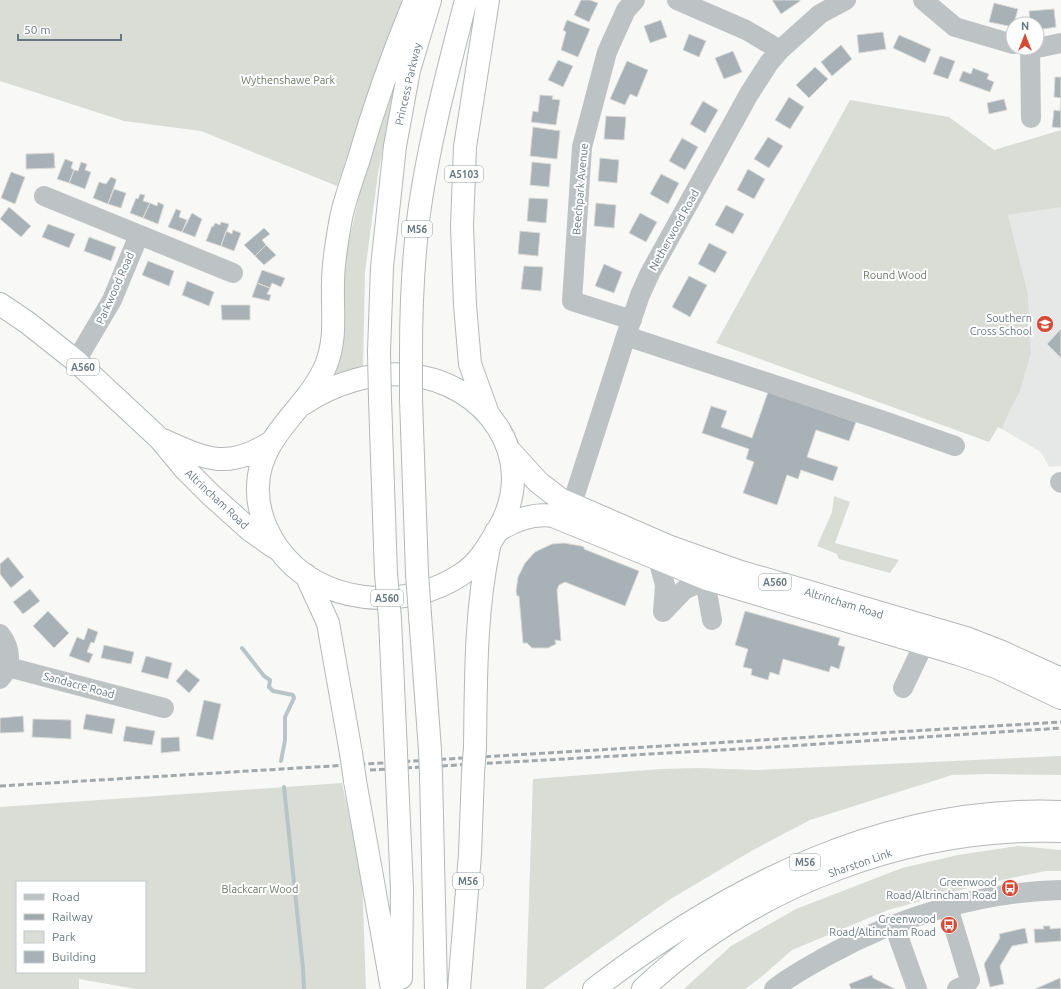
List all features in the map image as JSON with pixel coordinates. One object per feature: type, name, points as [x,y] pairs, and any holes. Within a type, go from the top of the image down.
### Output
[{"type":"highway","points":[[303,404],[322,375],[331,350],[333,334],[333,273],[342,215],[377,97],[415,0]]},
{"type":"highway","name":"Princess Parkway","points":[[401,989],[402,889],[390,619],[386,574],[379,352],[382,267],[395,146],[409,70],[430,0]]},
{"type":"highway","name":"M56","points":[[436,989],[431,775],[417,573],[411,400],[411,353],[416,241],[430,148],[466,0]]},
{"type":"highway","name":"A5103","points":[[488,0],[465,147],[462,226],[465,305],[470,364],[488,414]]},
{"type":"highway","name":"Altrincham Road","points":[[0,304],[28,323],[76,361],[160,439],[185,469],[211,495],[250,530],[281,553]]},
{"type":"highway","name":"A560","points":[[409,375],[431,379],[459,391],[472,399],[488,414],[504,437],[509,450],[512,469],[512,486],[503,520],[493,539],[472,566],[461,575],[436,588],[406,596],[381,598],[356,596],[329,588],[297,570],[281,553],[267,530],[259,500],[258,479],[270,443],[303,404],[327,390],[357,380],[379,376],[409,375]]},
{"type":"highway","name":"Altrincham Road","points":[[160,439],[196,454],[217,460],[231,459],[246,455],[270,443]]},
{"type":"highway","name":"Altrincham Road","points":[[509,450],[549,491],[572,504],[668,546],[851,605],[966,638],[1015,657],[1061,679]]},
{"type":"highway","name":"Altrincham Road","points":[[493,539],[525,517],[539,514],[553,516],[707,579],[996,667],[1061,698]]},
{"type":"highway","name":"M56","points":[[459,989],[470,854],[475,748],[477,650],[483,581],[493,539]]},
{"type":"highway","points":[[306,575],[328,623],[392,989]]},
{"type":"highway","name":"M56","points":[[594,989],[666,938],[700,917],[798,865],[830,852],[905,828],[977,816],[1053,812]]},
{"type":"highway","name":"Sharston Link","points":[[643,989],[679,957],[739,916],[805,883],[837,870],[908,847],[938,840],[1011,831],[1061,831]]},
{"type":"street","name":"Beechpark Avenue","points":[[629,328],[572,301],[582,147],[607,52],[626,10],[635,0]]},
{"type":"street","points":[[677,0],[746,30],[780,50]]},
{"type":"street","name":"Netherwood Road","points":[[572,504],[629,328],[650,273],[749,94],[769,63],[780,50],[820,14],[846,0]]},
{"type":"street","points":[[923,0],[955,28],[1005,41]]},
{"type":"street","points":[[1045,45],[1061,43]]},
{"type":"street","points":[[1029,56],[1032,118]]},
{"type":"street","points":[[44,196],[233,273]]},
{"type":"street","name":"Parkwood Road","points":[[76,361],[112,300],[139,235]]},
{"type":"street","points":[[629,328],[955,446]]},
{"type":"street","points":[[658,559],[665,586],[663,612],[684,590],[707,579],[707,592],[712,620]]},
{"type":"street","points":[[0,634],[8,647],[4,673]]},
{"type":"street","points":[[903,688],[924,644]]},
{"type":"street","name":"Sandacre Road","points":[[4,673],[164,708]]},
{"type":"street","points":[[774,989],[788,977],[858,938],[894,925],[948,908],[1011,894],[1061,890]]},
{"type":"street","points":[[948,908],[970,980],[966,985],[957,989]]},
{"type":"street","points":[[894,925],[917,989]]},
{"type":"shaded area","name":"Southern Cross School","points":[[1061,206],[1061,466],[1049,467],[1041,452],[1002,429],[1020,392],[1031,353],[1028,293],[1008,215]]},
{"type":"green space","name":"Wythenshawe Park","points":[[0,0],[402,0],[337,186],[201,131],[124,121],[0,81]]},
{"type":"green space","points":[[395,75],[398,75],[378,174],[365,272],[363,367],[331,377],[344,261],[365,172]]},
{"type":"green space","name":"Round Wood","points":[[850,100],[949,117],[994,150],[1061,130],[1061,207],[1008,215],[1028,293],[1031,353],[1020,392],[1002,429],[998,427],[989,442],[716,343]]},
{"type":"green space","points":[[834,496],[850,502],[835,543],[899,560],[890,573],[839,559],[837,554],[817,546],[832,512]]},
{"type":"green space","points":[[1061,756],[1061,775],[952,775],[810,820],[753,850],[669,900],[543,989],[526,989],[533,779],[661,769],[697,768],[758,770]]},
{"type":"green space","name":"Blackcarr Wood","points":[[342,783],[362,876],[366,989],[136,989],[79,979],[79,989],[0,989],[0,807]]},
{"type":"green space","points":[[1018,846],[1061,850],[1061,871],[1046,871],[982,884],[888,910],[792,950],[745,989],[684,989],[731,946],[796,909],[902,868],[958,855]]},
{"type":"building","points":[[581,0],[590,0],[598,3],[589,22],[574,15]]},
{"type":"building","points":[[772,0],[800,0],[800,1],[781,14]]},
{"type":"building","points":[[994,3],[1018,9],[1016,16],[1005,16],[1005,25],[989,22]]},
{"type":"building","points":[[1054,9],[1056,27],[1045,29],[1045,16],[1029,16],[1029,11]]},
{"type":"building","points":[[567,20],[590,29],[578,57],[561,50],[566,32],[563,30]]},
{"type":"building","points":[[661,20],[667,37],[650,43],[644,26]]},
{"type":"building","points":[[883,32],[886,49],[859,53],[857,35]]},
{"type":"building","points":[[689,34],[706,41],[699,57],[683,50]]},
{"type":"building","points":[[899,35],[931,49],[925,63],[893,48]]},
{"type":"building","points":[[841,45],[852,59],[832,76],[821,62]]},
{"type":"building","points":[[733,51],[742,72],[724,79],[715,58]]},
{"type":"building","points":[[940,56],[955,61],[948,79],[933,74]]},
{"type":"building","points":[[558,60],[573,66],[563,87],[548,80]]},
{"type":"building","points":[[627,61],[648,70],[637,97],[630,94],[625,105],[610,99]]},
{"type":"building","points":[[815,67],[828,79],[809,98],[796,85]]},
{"type":"building","points":[[973,68],[989,74],[987,79],[994,82],[990,92],[959,81],[963,71],[971,74]]},
{"type":"building","points":[[1055,77],[1061,77],[1061,98],[1054,97]]},
{"type":"building","points":[[540,95],[553,96],[552,99],[560,100],[556,125],[531,122],[533,111],[538,112]]},
{"type":"building","points":[[789,97],[804,107],[790,129],[775,120]]},
{"type":"building","points":[[1061,98],[1061,128],[1052,127],[1054,110],[1060,111]]},
{"type":"building","points":[[1004,99],[1007,110],[989,114],[987,103]]},
{"type":"building","points":[[703,101],[718,110],[705,133],[690,124]]},
{"type":"building","points":[[606,116],[626,117],[624,140],[604,139]]},
{"type":"building","points":[[533,127],[560,131],[557,159],[530,156]]},
{"type":"building","points":[[768,137],[783,146],[769,168],[754,159]]},
{"type":"building","points":[[682,138],[698,147],[685,170],[669,161]]},
{"type":"building","points":[[54,153],[55,168],[26,169],[26,154]]},
{"type":"building","points":[[600,158],[619,160],[617,183],[598,181]]},
{"type":"building","points":[[65,159],[73,162],[71,168],[74,170],[69,183],[57,179]]},
{"type":"building","points":[[81,162],[87,164],[85,170],[91,172],[85,189],[69,183],[74,170],[78,171]]},
{"type":"building","points":[[532,162],[551,164],[549,187],[530,185]]},
{"type":"building","points":[[748,169],[765,179],[754,199],[737,190]]},
{"type":"building","points":[[11,172],[25,177],[15,204],[1,198]]},
{"type":"building","points":[[661,174],[679,183],[668,204],[650,194]]},
{"type":"building","points":[[111,177],[116,179],[116,181],[108,204],[93,198],[99,182],[106,184]]},
{"type":"building","points":[[114,189],[126,193],[121,208],[108,204]]},
{"type":"building","points":[[140,194],[145,195],[143,201],[150,203],[143,218],[130,213],[136,198],[138,199]]},
{"type":"building","points":[[529,198],[548,199],[546,223],[527,221]]},
{"type":"building","points":[[158,202],[164,205],[158,224],[143,218],[150,203],[157,206]]},
{"type":"building","points":[[596,203],[616,205],[614,228],[594,226]]},
{"type":"building","points":[[726,205],[744,214],[733,234],[715,225]]},
{"type":"building","points":[[9,207],[31,226],[21,237],[0,219]]},
{"type":"building","points":[[176,209],[181,211],[179,217],[187,220],[182,232],[168,227]]},
{"type":"building","points":[[192,213],[202,219],[195,237],[182,232]]},
{"type":"building","points":[[640,213],[657,222],[646,242],[629,233]]},
{"type":"building","points":[[221,222],[229,224],[221,246],[206,241],[212,226],[213,227],[215,223],[220,225]]},
{"type":"building","points":[[48,224],[75,234],[69,248],[42,237]]},
{"type":"building","points":[[264,228],[270,234],[262,240],[266,245],[255,256],[244,245]]},
{"type":"building","points":[[233,230],[241,233],[234,251],[221,246],[226,231],[232,234]]},
{"type":"building","points":[[520,231],[540,233],[538,256],[518,254]]},
{"type":"building","points":[[89,237],[116,247],[111,261],[84,251]]},
{"type":"building","points":[[709,243],[727,252],[715,273],[698,264]]},
{"type":"building","points":[[266,245],[276,255],[264,265],[255,256]]},
{"type":"building","points":[[148,261],[174,271],[169,286],[142,275]]},
{"type":"building","points":[[604,264],[622,272],[614,293],[595,286]]},
{"type":"building","points":[[524,266],[543,267],[541,291],[521,289]]},
{"type":"building","points":[[262,270],[285,278],[281,287],[272,283],[270,288],[257,283]]},
{"type":"building","points":[[689,276],[707,285],[690,317],[672,307]]},
{"type":"building","points":[[187,281],[214,292],[209,306],[182,295]]},
{"type":"building","points":[[257,283],[270,288],[267,294],[271,295],[269,301],[252,297]]},
{"type":"building","points":[[221,305],[250,305],[250,320],[222,320]]},
{"type":"building","points":[[1061,329],[1061,358],[1047,344]]},
{"type":"building","points":[[768,392],[856,422],[849,441],[816,430],[807,457],[838,467],[833,481],[801,470],[798,479],[787,475],[777,505],[743,493],[754,462],[746,459],[749,449],[702,433],[711,406],[727,411],[721,427],[752,438]]},
{"type":"building","points":[[564,543],[584,547],[584,549],[639,571],[625,606],[565,582],[559,585],[557,590],[561,641],[555,640],[556,644],[548,648],[532,648],[527,643],[523,643],[519,596],[517,596],[516,591],[518,577],[525,563],[535,552],[552,544]]},
{"type":"building","points":[[8,557],[24,577],[11,588],[0,574],[0,564]]},
{"type":"building","points":[[30,589],[40,601],[23,614],[13,602]]},
{"type":"building","points":[[48,611],[69,633],[54,648],[33,626]]},
{"type":"building","points":[[745,611],[840,638],[838,645],[845,647],[839,669],[831,666],[829,672],[783,659],[779,675],[770,672],[768,680],[751,675],[752,669],[743,667],[748,649],[735,645]]},
{"type":"building","points":[[88,628],[98,632],[94,643],[91,642],[87,652],[93,654],[89,663],[69,656],[77,637],[84,640]]},
{"type":"building","points":[[104,645],[134,652],[131,664],[101,658]]},
{"type":"building","points":[[146,656],[172,663],[168,679],[141,672]]},
{"type":"building","points":[[186,669],[200,680],[189,693],[176,681]]},
{"type":"building","points":[[204,700],[221,704],[213,740],[196,736]]},
{"type":"building","points":[[86,714],[115,719],[112,734],[83,729]]},
{"type":"building","points":[[23,716],[24,732],[0,733],[0,718]]},
{"type":"building","points":[[33,719],[71,720],[71,739],[32,737]]},
{"type":"building","points":[[126,726],[155,731],[152,745],[123,741]]},
{"type":"building","points":[[179,737],[180,751],[161,753],[161,738]]},
{"type":"building","points":[[1043,926],[1050,926],[1050,929],[1061,928],[1061,941],[1035,943],[1034,929],[1044,929]]},
{"type":"building","points":[[1025,928],[1028,943],[1012,946],[1000,966],[1004,984],[990,987],[984,964],[1000,938],[999,934]]},
{"type":"building","points":[[872,975],[873,978],[895,989],[851,989],[849,984]]},
{"type":"building","points":[[1060,978],[1061,989],[1035,989]]},
{"type":"waterway","points":[[242,648],[264,676],[270,680],[269,687],[273,691],[293,695],[294,698],[285,717],[285,740],[281,761]]},
{"type":"waterway","points":[[284,787],[304,989]]},
{"type":"railway","points":[[0,786],[1061,722]]},
{"type":"railway","points":[[370,770],[773,747],[1061,728]]},
{"type":"place","name":"Southern Cross School","points":[[1045,324]]},
{"type":"place","name":"Greenwood Road/Altrincham Road","points":[[1010,888]]},
{"type":"place","name":"Greenwood Road/Altincham Road","points":[[949,925]]}]
